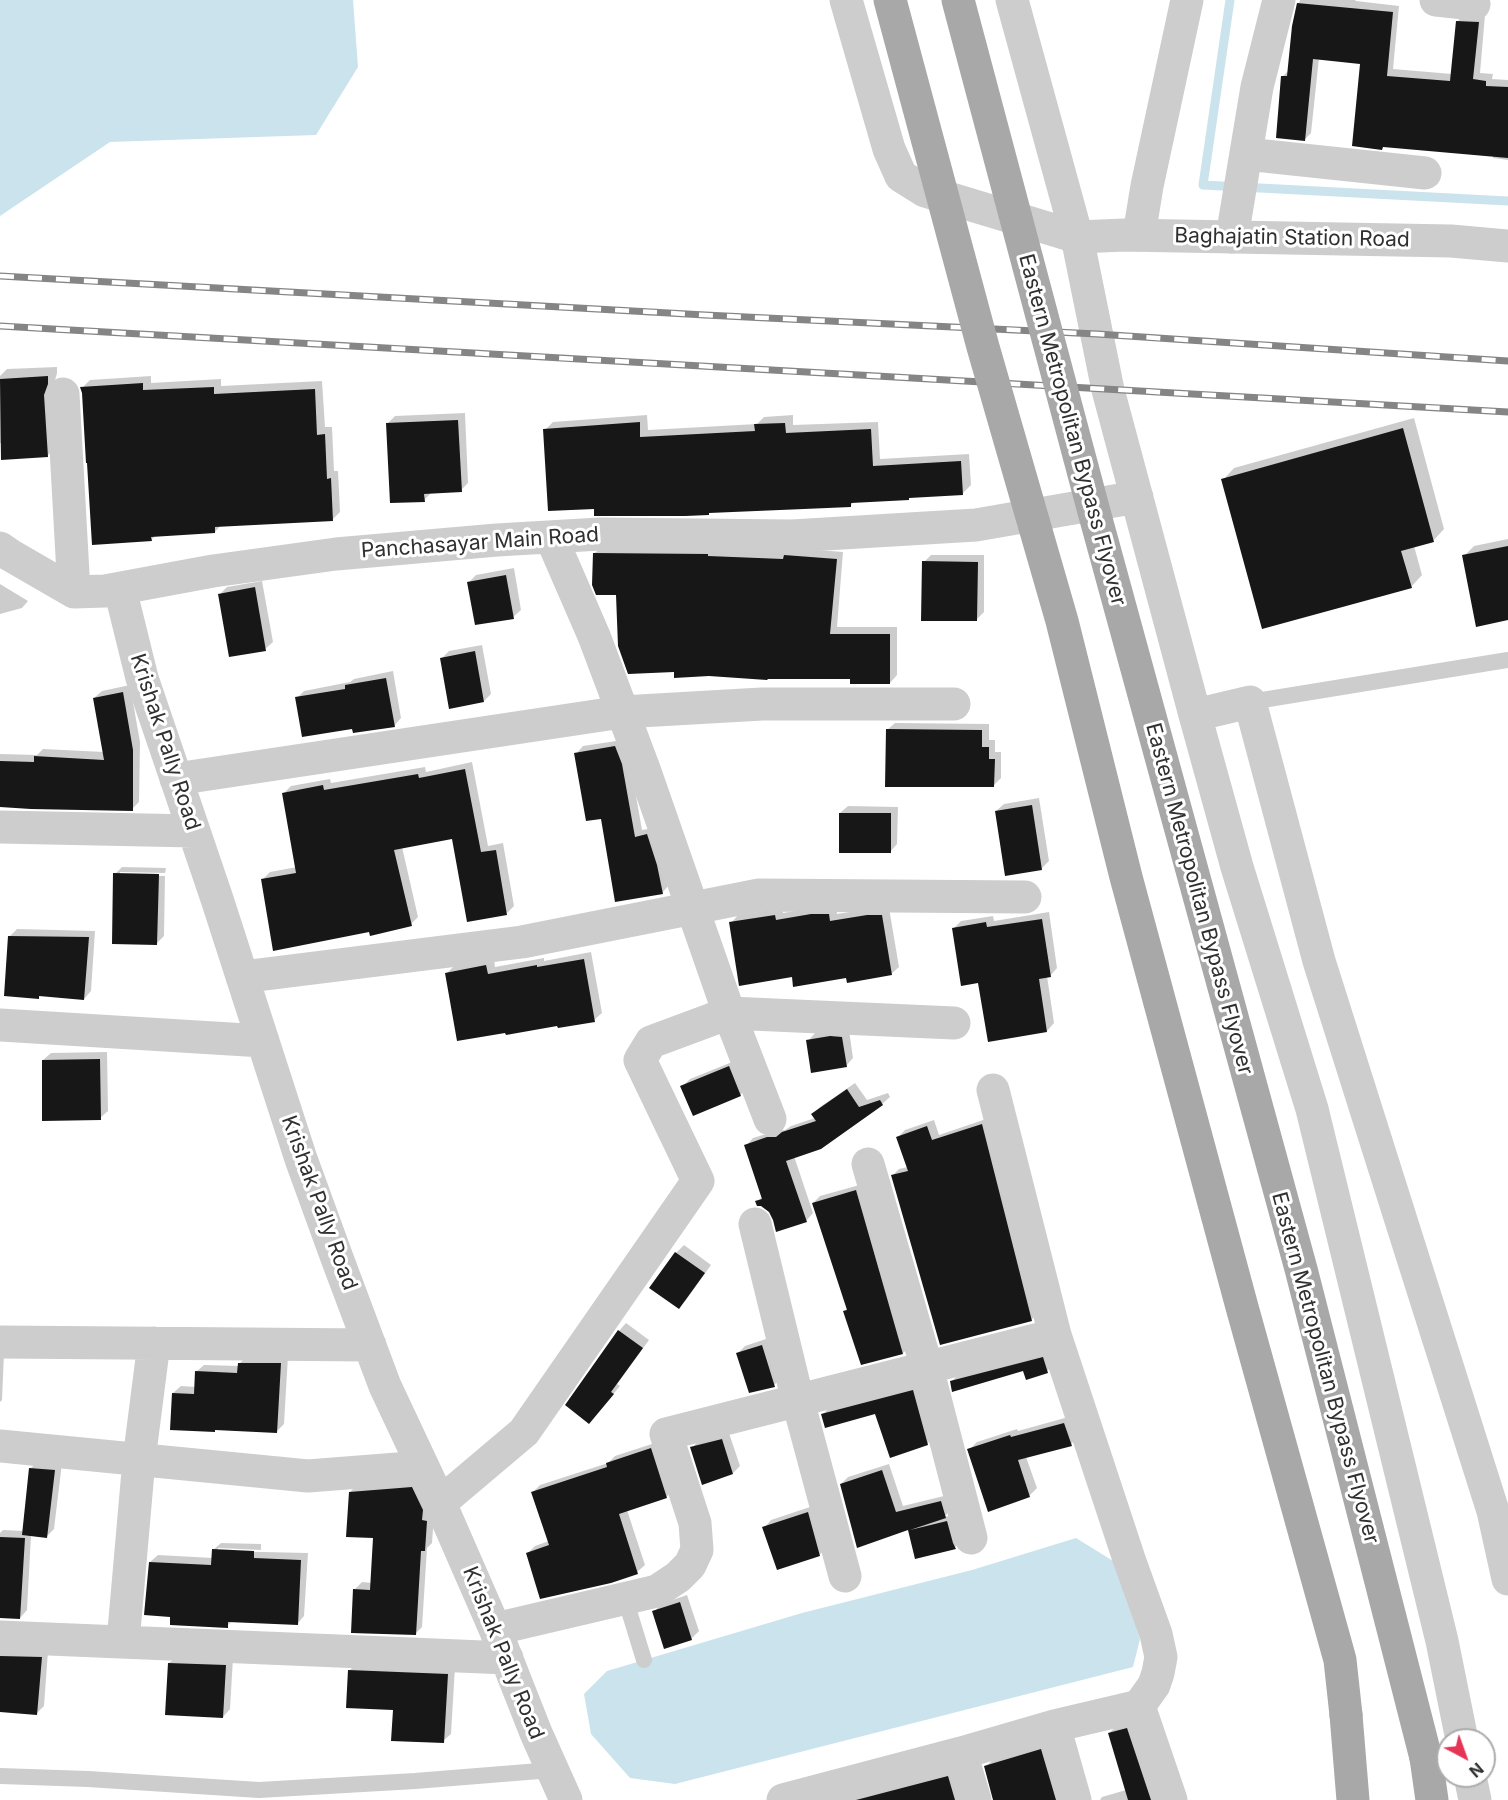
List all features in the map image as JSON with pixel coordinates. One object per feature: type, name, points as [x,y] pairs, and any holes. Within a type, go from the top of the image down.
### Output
[{"type":"main road","points":[[890,0],[983,347],[1062,621],[1135,911],[1340,1660],[1353,1800]]},
{"type":"main road","name":"Eastern Metropolitan Bypass Flyover","points":[[958,0],[1093,508],[1300,1269],[1426,1758],[1432,1800]]},
{"type":"street","name":"Baghajatin Station Road","points":[[846,0],[889,149],[901,176],[925,191],[1077,237],[1451,241],[1508,246]]},
{"type":"street","points":[[1012,0],[1077,237],[1108,390],[1195,715],[1241,878],[1312,1109],[1442,1641],[1460,1728]]},
{"type":"street","points":[[1138,236],[1187,0]]},
{"type":"street","points":[[1232,237],[1257,87],[1279,0]]},
{"type":"street","points":[[1436,0],[1474,4]]},
{"type":"street","points":[[1242,176],[1425,173]]},
{"type":"street","points":[[63,394],[74,592]]},
{"type":"street","name":"Panchasayar Main Road","points":[[74,592],[120,589],[213,571],[336,554],[496,540],[600,534],[792,536],[976,525],[1137,497]]},
{"type":"street","points":[[551,537],[594,636],[694,909],[729,1013],[770,1119]]},
{"type":"street","points":[[0,548],[74,592]]},
{"type":"street","name":"Krishak Pally Road","points":[[120,589],[142,678],[301,1159],[385,1386],[440,1503],[566,1800]]},
{"type":"street","points":[[1195,715],[1250,702],[1319,961],[1500,1509],[1508,1579]]},
{"type":"street","points":[[176,778],[622,712],[762,704],[954,704]]},
{"type":"street","points":[[0,827],[194,831]]},
{"type":"street","points":[[242,977],[522,942],[759,896],[1025,897]]},
{"type":"street","points":[[440,1503],[524,1432],[698,1181],[640,1060],[651,1042],[729,1013],[954,1023]]},
{"type":"street","points":[[0,1025],[263,1041]]},
{"type":"street","points":[[783,1800],[864,1790],[961,1753],[1054,1726],[1139,1706],[1154,1685],[1161,1657],[1156,1634],[1055,1335],[993,1090]]},
{"type":"street","points":[[868,1164],[927,1368],[971,1538]]},
{"type":"street","points":[[755,1224],[798,1401],[845,1576]]},
{"type":"street","points":[[0,1637],[123,1642],[501,1643],[625,1598],[657,1591],[678,1577],[690,1565],[697,1550],[695,1523],[666,1434],[1055,1335]]},
{"type":"street","points":[[0,1341],[370,1345]]},
{"type":"street","points":[[123,1642],[139,1460],[154,1343]]},
{"type":"street","points":[[0,1446],[308,1476],[423,1467]]},
{"type":"street","points":[[1139,1706],[1171,1800]]},
{"type":"street","points":[[1054,1726],[1075,1800]]},
{"type":"street","points":[[961,1753],[975,1800]]},
{"type":"lane","points":[[1250,702],[1508,660]]},
{"type":"lane","points":[[625,1598],[644,1660]]},
{"type":"lane","points":[[0,1776],[259,1790],[286,1795],[552,1770]]},
{"type":"water","points":[[0,0],[353,0],[358,67],[316,135],[110,142],[0,216]]},
{"type":"water","points":[[1076,1538],[1118,1564],[1140,1639],[1133,1667],[675,1784],[630,1778],[591,1734],[584,1694],[607,1671],[802,1613],[972,1570]]},
{"type":"building","points":[[1297,3],[1393,12],[1387,76],[1450,81],[1456,21],[1479,22],[1473,79],[1486,81],[1486,86],[1508,87],[1508,158],[1352,146],[1360,64],[1313,59],[1305,141],[1276,138],[1281,76],[1287,76],[1292,26]]},
{"type":"building","points":[[48,376],[44,395],[48,457],[1,460],[0,379]]},
{"type":"building","points":[[143,383],[143,390],[214,387],[214,394],[315,389],[317,435],[325,434],[327,479],[331,478],[333,521],[215,527],[215,533],[151,537],[152,541],[92,545],[80,387]]},
{"type":"building","points":[[458,420],[462,492],[424,494],[425,502],[390,503],[386,423]]},
{"type":"building","points":[[640,422],[640,437],[755,431],[754,424],[785,423],[786,433],[871,429],[873,466],[961,461],[963,495],[851,503],[851,507],[685,516],[594,516],[594,509],[548,511],[543,429]]},
{"type":"building","points":[[1403,428],[1434,542],[1401,551],[1412,588],[1262,629],[1221,479]]},
{"type":"building","points":[[1508,546],[1508,620],[1476,627],[1462,555]]},
{"type":"building","points":[[593,553],[708,554],[708,556],[783,559],[784,555],[837,559],[830,634],[890,634],[890,684],[850,684],[850,679],[767,680],[709,676],[674,678],[674,672],[628,674],[618,646],[616,595],[596,595],[592,585]]},
{"type":"building","points":[[922,561],[978,562],[977,621],[921,621]]},
{"type":"building","points":[[506,575],[514,619],[475,625],[467,582]]},
{"type":"building","points":[[255,587],[266,651],[229,657],[218,594]]},
{"type":"building","points":[[475,651],[484,702],[449,709],[440,658]]},
{"type":"building","points":[[386,678],[395,727],[353,733],[352,729],[302,737],[295,697],[345,689],[345,685]]},
{"type":"building","points":[[123,692],[133,750],[133,811],[0,807],[0,761],[34,762],[34,756],[104,760],[93,698]]},
{"type":"building","points":[[886,729],[982,730],[982,747],[989,747],[989,759],[995,759],[994,787],[885,787]]},
{"type":"building","points":[[615,746],[622,764],[635,837],[647,834],[663,894],[615,902],[601,819],[586,821],[574,753]]},
{"type":"building","points":[[465,769],[481,852],[496,850],[507,915],[467,922],[452,839],[394,850],[412,926],[370,936],[369,932],[273,951],[261,879],[296,873],[282,793],[323,785],[324,790],[418,774],[419,778]]},
{"type":"building","points":[[1032,805],[1042,870],[1005,876],[995,811]]},
{"type":"building","points":[[839,813],[891,813],[891,853],[839,853]]},
{"type":"building","points":[[113,873],[159,874],[157,945],[112,944]]},
{"type":"building","points":[[811,914],[829,914],[830,921],[882,915],[892,975],[847,983],[846,978],[793,987],[792,977],[739,986],[729,922],[775,915],[776,920]]},
{"type":"building","points":[[1042,919],[1051,977],[1039,979],[1047,1032],[988,1042],[978,983],[961,986],[952,928],[986,922],[987,927]]},
{"type":"building","points":[[8,936],[89,937],[84,1000],[4,996]]},
{"type":"building","points":[[584,959],[595,1022],[457,1041],[445,973],[486,965],[488,974]]},
{"type":"building","points":[[830,1036],[842,1037],[847,1067],[811,1073],[806,1040]]},
{"type":"building","points":[[100,1059],[101,1120],[42,1121],[42,1060]]},
{"type":"building","points":[[729,1066],[741,1096],[693,1116],[680,1086]]},
{"type":"building","points":[[847,1089],[859,1107],[880,1100],[883,1105],[821,1149],[786,1161],[807,1222],[776,1232],[769,1212],[757,1206],[755,1201],[762,1199],[744,1145],[767,1137],[776,1137],[782,1132],[816,1121],[811,1114]]},
{"type":"building","points":[[982,1124],[1032,1321],[940,1345],[891,1175],[908,1171],[896,1137],[927,1126],[932,1140]]},
{"type":"building","points":[[856,1190],[903,1354],[861,1365],[843,1311],[847,1310],[812,1203]]},
{"type":"building","points":[[675,1252],[705,1273],[679,1309],[649,1288]]},
{"type":"building","points":[[618,1330],[643,1348],[611,1392],[614,1394],[589,1424],[565,1405]]},
{"type":"building","points":[[762,1345],[775,1387],[749,1393],[736,1353]]},
{"type":"building","points":[[1043,1357],[1048,1373],[1026,1380],[1023,1371],[952,1392],[950,1381]]},
{"type":"building","points":[[238,1363],[281,1363],[277,1433],[170,1430],[172,1393],[194,1394],[195,1371],[237,1373]]},
{"type":"building","points":[[913,1390],[928,1445],[890,1458],[875,1414],[825,1428],[821,1414]]},
{"type":"building","points":[[1064,1423],[1072,1446],[1018,1460],[1030,1497],[988,1512],[967,1449],[1010,1435],[1011,1437]]},
{"type":"building","points":[[722,1439],[733,1474],[702,1485],[690,1447]]},
{"type":"building","points":[[651,1448],[667,1498],[619,1514],[638,1574],[611,1583],[540,1599],[526,1553],[549,1545],[531,1492],[607,1467],[606,1463]]},
{"type":"building","points":[[29,1468],[55,1470],[47,1538],[22,1535]]},
{"type":"building","points":[[882,1470],[896,1512],[941,1501],[946,1518],[910,1530],[947,1521],[956,1549],[915,1559],[908,1530],[857,1548],[840,1484]]},
{"type":"building","points":[[412,1487],[423,1510],[422,1520],[427,1521],[425,1551],[421,1551],[416,1635],[351,1633],[353,1589],[370,1590],[373,1538],[346,1537],[349,1492]]},
{"type":"building","points":[[808,1512],[820,1556],[777,1570],[762,1527]]},
{"type":"building","points":[[0,1537],[25,1538],[20,1619],[0,1618]]},
{"type":"building","points":[[212,1549],[254,1551],[254,1558],[301,1560],[298,1625],[228,1622],[228,1628],[170,1625],[170,1617],[144,1615],[149,1562],[211,1565]]},
{"type":"building","points":[[680,1602],[692,1640],[664,1649],[652,1611]]},
{"type":"building","points":[[0,1656],[42,1657],[37,1715],[0,1712]]},
{"type":"building","points":[[168,1663],[226,1665],[223,1718],[165,1715]]},
{"type":"building","points":[[348,1670],[448,1674],[444,1743],[391,1741],[393,1710],[346,1708]]},
{"type":"building","points":[[1127,1728],[1151,1800],[1128,1800],[1108,1733]]},
{"type":"building","points":[[1041,1749],[1056,1800],[993,1800],[984,1766]]},
{"type":"building","points":[[948,1776],[955,1800],[856,1800]]},
{"type":"waterway","points":[[1230,0],[1203,185],[1508,201]]},
{"type":"railway","points":[[0,276],[1097,334],[1508,361]]},
{"type":"railway","points":[[0,326],[1508,412]]}]
